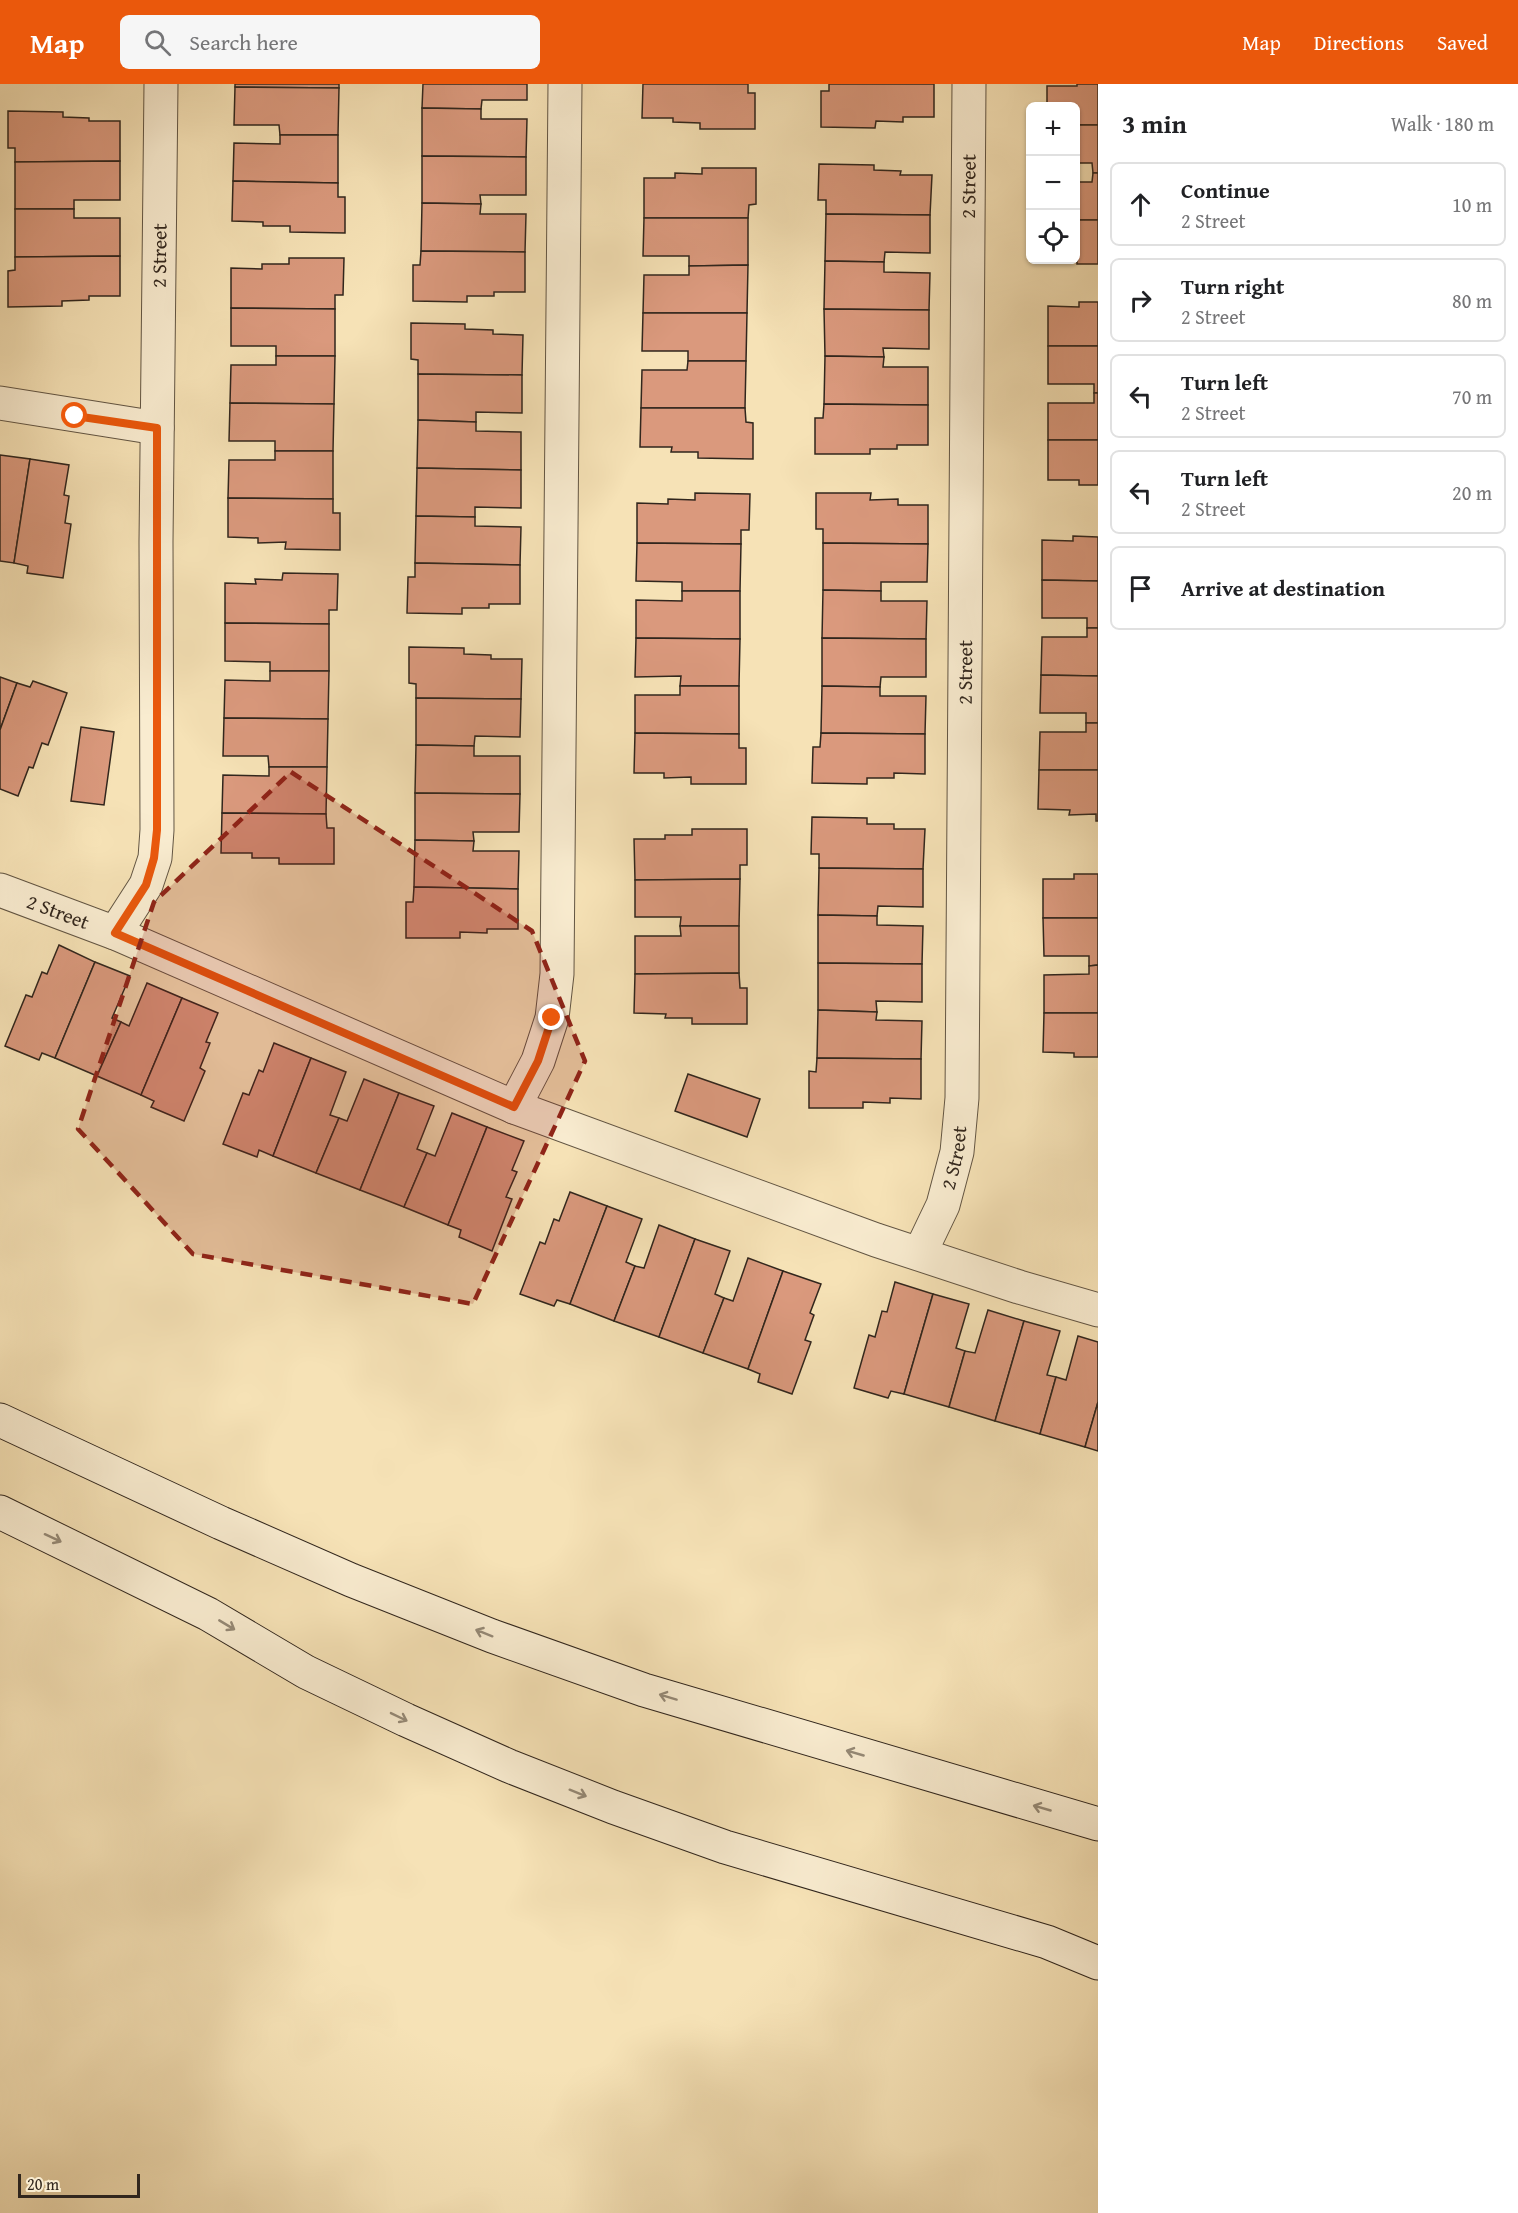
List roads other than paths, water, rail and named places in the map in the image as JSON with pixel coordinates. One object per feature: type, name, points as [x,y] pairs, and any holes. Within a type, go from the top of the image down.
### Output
[{"type":"street","name":"2 Street","points":[[115,933],[146,885],[154,858],[157,830],[157,428],[161,84]]},
{"type":"street","points":[[514,1107],[538,1061],[552,1018],[557,974],[565,84]]},
{"type":"street","name":"2 Street","points":[[920,1254],[943,1204],[957,1152],[962,1098],[969,84]]},
{"type":"street","points":[[0,403],[157,428]]},
{"type":"street","name":"2 Street","points":[[0,890],[115,933],[514,1107],[865,1236],[1019,1287],[1098,1310]]},
{"type":"street","points":[[0,1420],[297,1556],[492,1636],[644,1690],[1098,1824]]},
{"type":"street","points":[[0,1512],[208,1614],[306,1672],[509,1766],[725,1847],[1047,1942],[1098,1963]]},
{"type":"street","points":[[1047,1942],[1098,1948]]}]
